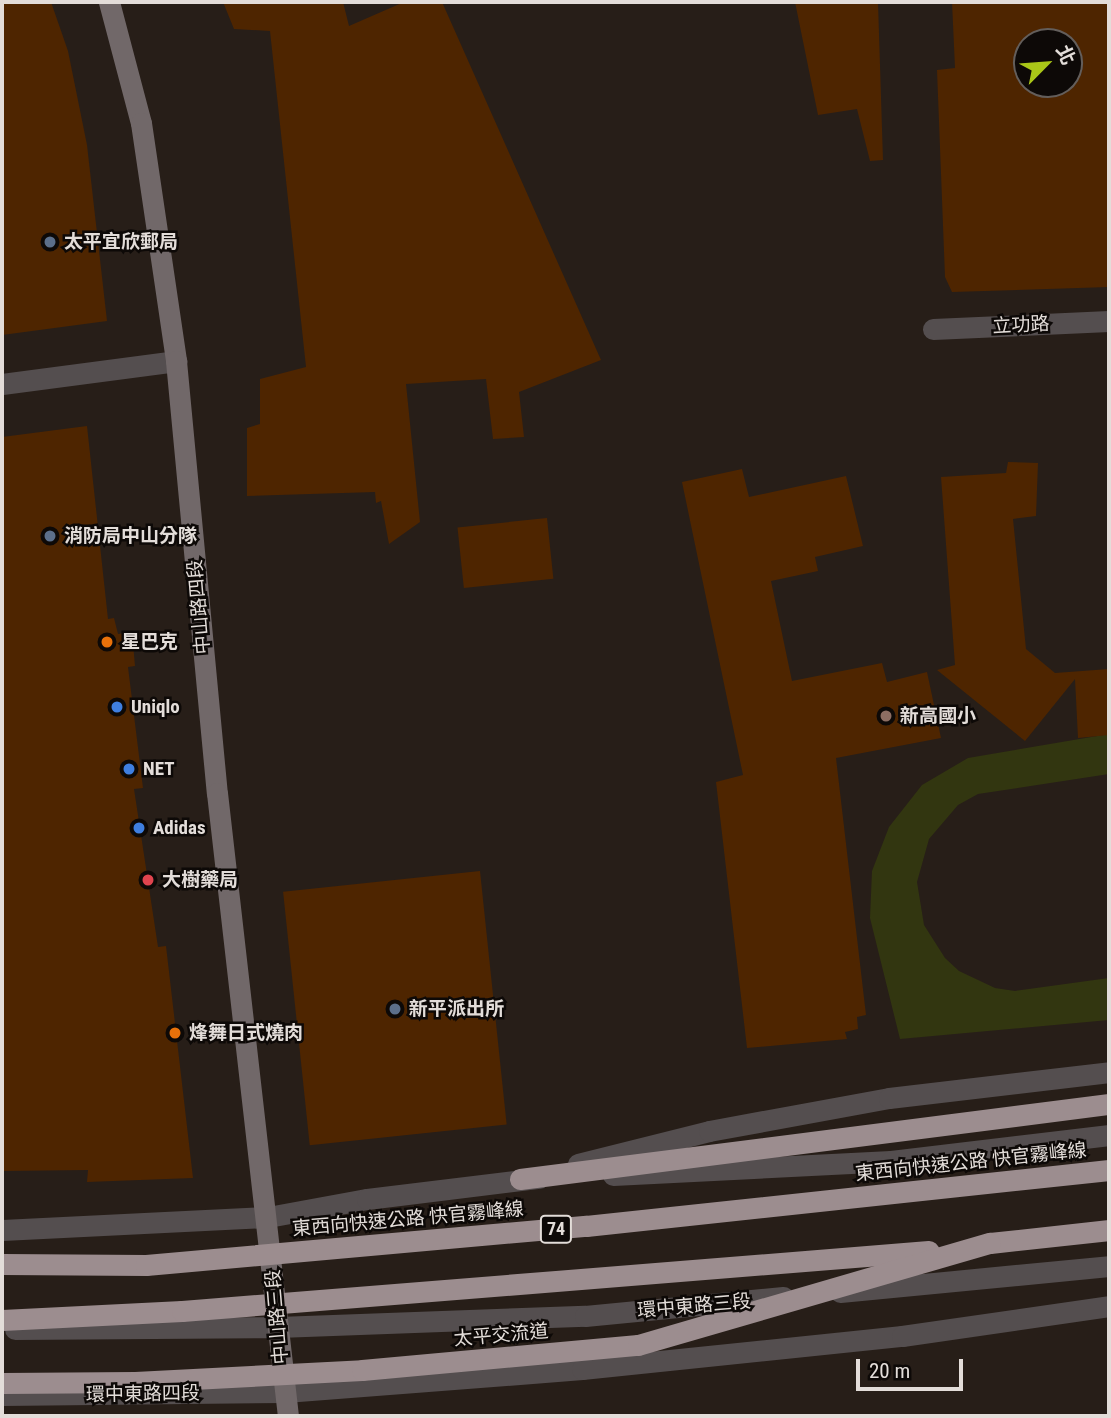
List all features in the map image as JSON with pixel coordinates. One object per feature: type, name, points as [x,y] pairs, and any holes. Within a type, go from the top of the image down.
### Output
[{"type":"highway","points":[[520,1179],[1109,1104]]},
{"type":"highway","name":"東西向快速公路 快官霧峰線","points":[[2,1264],[159,1264],[586,1226],[1109,1170]]},
{"type":"highway","points":[[2,1320],[170,1312],[846,1260],[1109,1230]]},
{"type":"highway","name":"太平交流道","points":[[2,1383],[135,1382],[362,1370],[638,1345],[990,1243]]},
{"type":"street","name":"中山路四段","points":[[109,2],[141,123],[176,361],[219,807],[268,1217]]},
{"type":"street","name":"立功路","points":[[933,329],[1109,321]]},
{"type":"street","points":[[2,384],[176,361]]},
{"type":"street","points":[[2,1230],[268,1217],[520,1179],[735,1126],[889,1098],[1109,1072]]},
{"type":"street","points":[[520,1179],[891,1161],[1109,1135]]},
{"type":"street","name":"中山路三段","points":[[268,1217],[288,1416]]},
{"type":"street","name":"環中東路三段","points":[[278,1327],[585,1316],[1109,1266]]},
{"type":"street","points":[[285,1392],[742,1353],[1109,1306]]},
{"type":"street","points":[[2,1329],[278,1327]]},
{"type":"street","name":"環中東路四段","points":[[2,1395],[285,1392]]},
{"type":"green space","points":[[1109,734],[1109,774],[978,794],[958,805],[929,839],[917,882],[924,925],[945,958],[959,971],[995,988],[1015,991],[1109,978],[1109,1020],[900,1039],[870,918],[872,871],[889,827],[922,785],[968,758]]},
{"type":"building","points":[[2,2],[51,2],[68,51],[87,145],[107,321],[2,335]]},
{"type":"building","points":[[223,2],[343,2],[349,26],[404,2],[442,2],[601,360],[519,392],[524,437],[493,439],[486,379],[406,384],[420,522],[389,544],[381,501],[376,503],[375,492],[247,496],[247,428],[260,424],[260,379],[306,367],[270,31],[234,29]]},
{"type":"building","points":[[795,2],[878,2],[883,160],[870,161],[857,109],[818,115]]},
{"type":"building","points":[[952,2],[1109,2],[1109,287],[952,292],[945,277],[937,70],[955,68]]},
{"type":"building","points":[[87,426],[108,619],[114,618],[118,634],[132,632],[135,666],[128,667],[143,788],[134,789],[158,947],[166,946],[193,1178],[87,1182],[88,1170],[2,1171],[2,437]]},
{"type":"building","points":[[1008,462],[1038,463],[1036,516],[1013,519],[1026,649],[1055,673],[1109,669],[1109,735],[1078,738],[1075,679],[1025,741],[937,670],[955,665],[941,477],[1006,473]]},
{"type":"building","points":[[742,469],[749,497],[846,476],[863,546],[815,557],[818,571],[771,581],[792,681],[882,663],[887,682],[927,672],[941,738],[836,758],[866,1015],[857,1017],[858,1029],[845,1032],[847,1039],[747,1048],[716,782],[743,775],[682,482]]},
{"type":"building","points":[[547,518],[553,579],[464,588],[457,527]]},
{"type":"building","name":"新平派出所","points":[[480,871],[507,1125],[310,1145],[283,892]]},
{"type":"place","name":"太平宜欣郵局","points":[[50,242]]},
{"type":"place","name":"消防局中山分隊","points":[[50,536]]},
{"type":"place","name":"星巴克","points":[[107,642]]},
{"type":"place","name":"Uniqlo","points":[[117,707]]},
{"type":"place","name":"新高國小","points":[[886,716]]},
{"type":"place","name":"NET","points":[[129,769]]},
{"type":"place","name":"Adidas","points":[[139,828]]},
{"type":"place","name":"大樹藥局","points":[[148,880]]},
{"type":"place","name":"新平派出所","points":[[395,1009]]},
{"type":"place","name":"烽舞日式燒肉","points":[[175,1033]]}]
